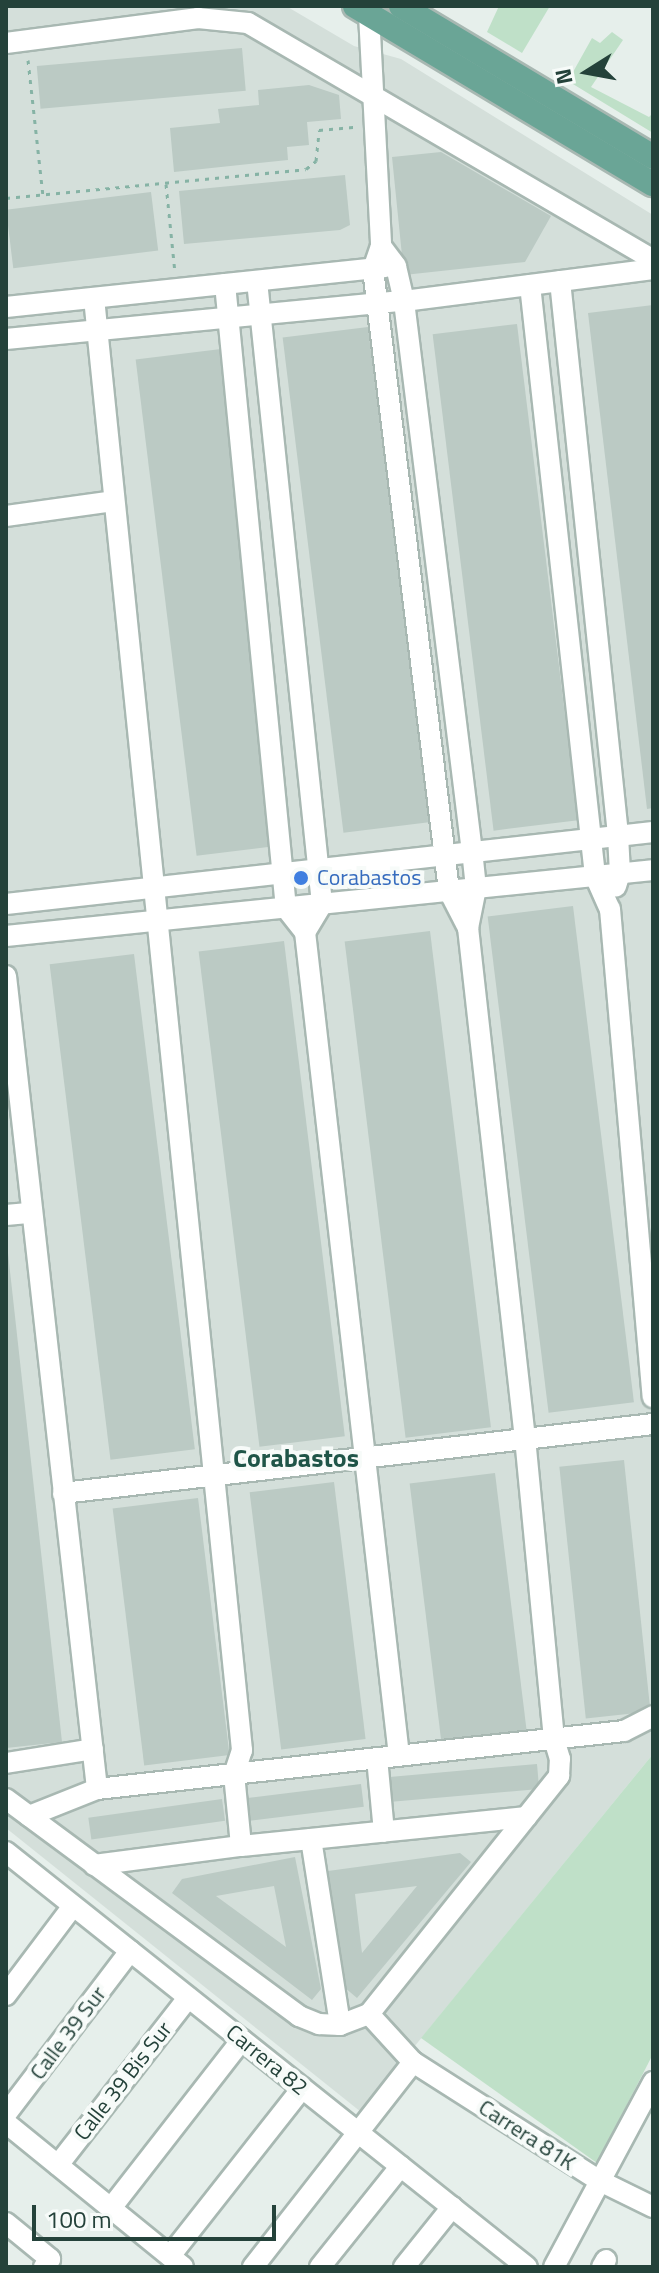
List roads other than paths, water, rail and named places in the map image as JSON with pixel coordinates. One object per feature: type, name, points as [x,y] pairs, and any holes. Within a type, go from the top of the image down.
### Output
[{"type":"main road","points":[[401,6],[653,157]]},
{"type":"main road","points":[[362,10],[653,184]]},
{"type":"street","points":[[362,10],[375,126],[381,246],[373,269],[377,304],[449,891],[468,928]]},
{"type":"street","points":[[16,41],[198,18],[224,18],[248,23],[653,260]]},
{"type":"street","points":[[6,1799],[299,2016],[319,2024],[340,2025],[369,2014],[559,1776],[560,1759],[554,1739],[525,1439],[468,928],[476,888],[472,852],[404,301],[396,266],[381,246]]},
{"type":"street","points":[[6,307],[396,266]]},
{"type":"street","points":[[6,339],[377,304],[653,269]]},
{"type":"street","points":[[257,281],[322,904],[305,932]]},
{"type":"street","points":[[560,281],[618,835],[620,873],[610,909]]},
{"type":"street","points":[[225,284],[286,908],[305,932],[399,1756]]},
{"type":"street","points":[[530,285],[595,876],[610,909],[653,1397]]},
{"type":"street","points":[[94,298],[242,1750],[234,1774],[241,1846]]},
{"type":"street","points":[[6,516],[114,501]]},
{"type":"street","points":[[6,904],[653,832]]},
{"type":"street","points":[[6,936],[653,870]]},
{"type":"street","points":[[6,976],[97,1789]]},
{"type":"street","points":[[6,1215],[31,1213]]},
{"type":"street","points":[[63,1493],[653,1424]]},
{"type":"street","points":[[29,1816],[97,1789],[624,1731],[653,1716]]},
{"type":"street","points":[[6,1763],[93,1749]]},
{"type":"street","points":[[377,1758],[384,1832]]},
{"type":"street","points":[[94,1865],[241,1846],[527,1817]]},
{"type":"street","points":[[311,1839],[340,2025]]},
{"type":"street","name":"Carrera 82","points":[[9,1860],[73,1906],[527,2267]]},
{"type":"street","points":[[6,1995],[73,1906]]},
{"type":"street","name":"Calle 39 Sur","points":[[6,2114],[130,1951]]},
{"type":"street","name":"Calle 39 Bis Sur","points":[[58,2165],[188,1998]]},
{"type":"street","name":"Carrera 81K","points":[[369,2014],[409,2059],[600,2181],[653,2207]]},
{"type":"street","points":[[111,2208],[242,2040]]},
{"type":"street","points":[[253,2267],[358,2132],[409,2059]]},
{"type":"street","points":[[554,2267],[653,2082]]},
{"type":"street","points":[[6,2123],[177,2262],[302,2088]]},
{"type":"street","points":[[320,2267],[401,2166]]},
{"type":"street","points":[[405,2267],[452,2207]]},
{"type":"street","points":[[6,2223],[47,2263]]},
{"type":"place","name":"Corabastos","points":[[301,878]]},
{"type":"district","name":"Corabastos","points":[[296,1458]]}]
